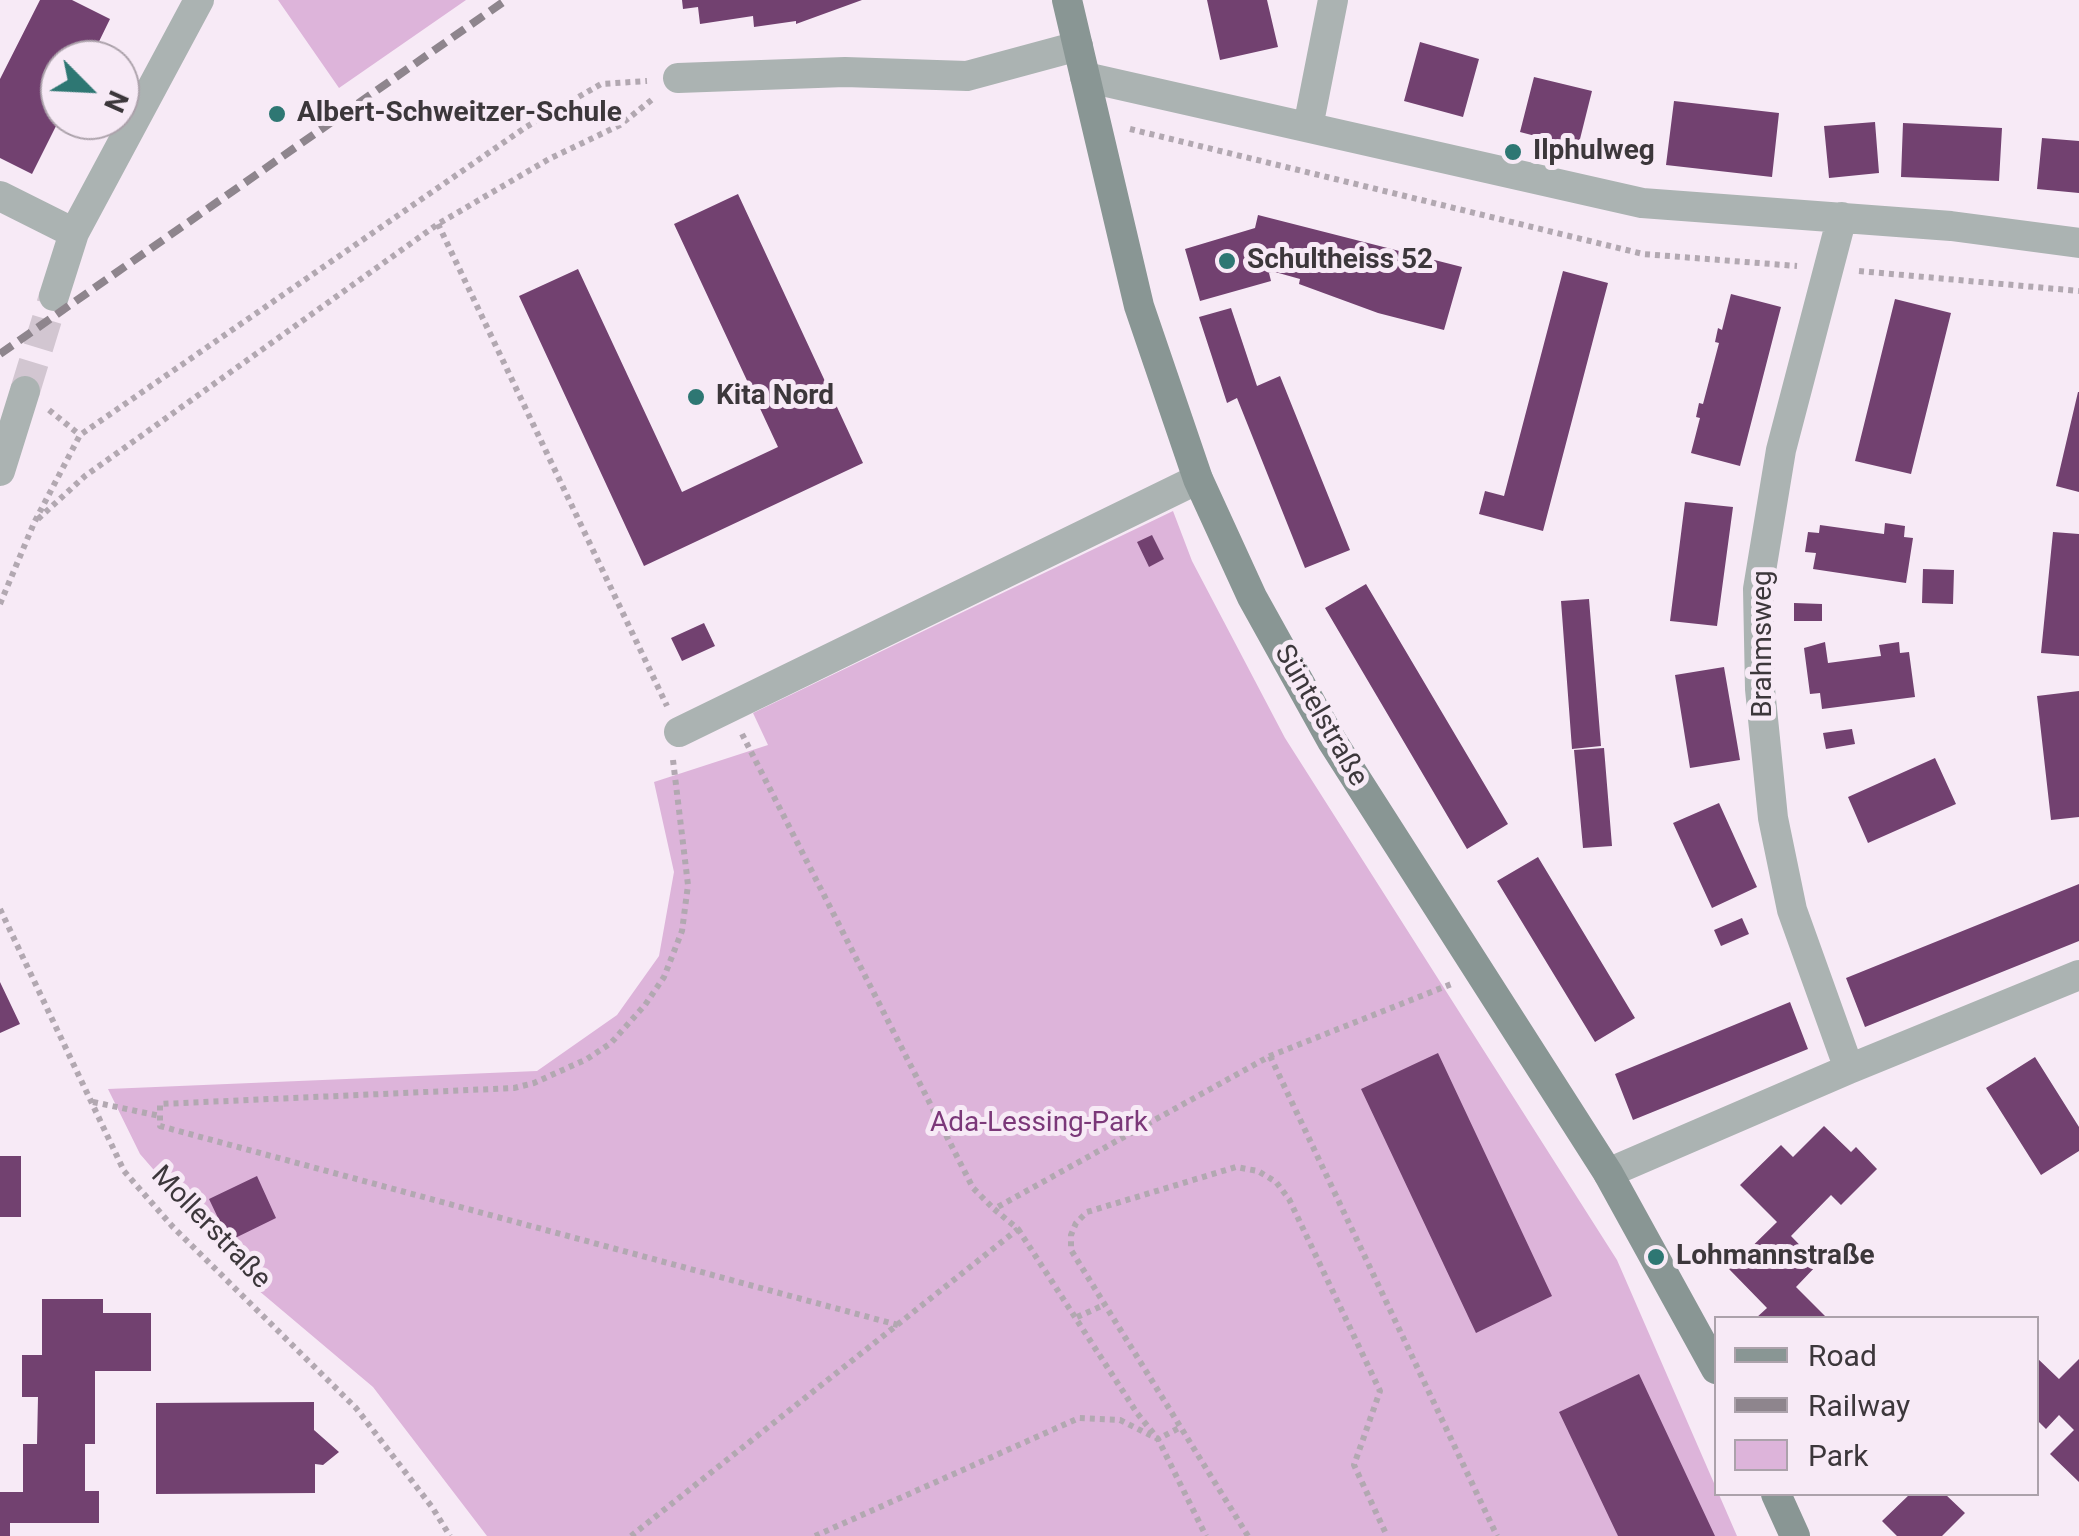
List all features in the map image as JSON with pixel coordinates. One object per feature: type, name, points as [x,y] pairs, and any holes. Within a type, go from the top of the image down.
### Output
[{"type":"street","points":[[54,296],[74,233],[199,0]]},
{"type":"street","name":"Süntelstraße","points":[[1067,0],[1139,306],[1198,479],[1252,598],[1332,741],[1608,1173],[1714,1365]]},
{"type":"street","points":[[1308,127],[1334,0]]},
{"type":"street","points":[[678,78],[845,72],[967,76],[1078,46]]},
{"type":"street","points":[[1085,77],[1642,203],[1952,226],[2079,244]]},
{"type":"street","points":[[0,196],[74,233]]},
{"type":"street","name":"Brahmsweg","points":[[1842,217],[1780,450],[1758,589],[1760,689],[1774,818],[1792,910],[1849,1068]]},
{"type":"street","points":[[0,471],[25,391]]},
{"type":"street","points":[[679,732],[1198,479]]},
{"type":"street","points":[[1608,1173],[1849,1068],[2079,975]]},
{"type":"street","points":[[1777,1496],[1795,1536]]},
{"type":"path","points":[[34,523],[85,476],[438,224],[549,159],[620,124],[678,78]]},
{"type":"path","points":[[0,604],[34,523],[80,435],[541,118],[601,84],[678,78]]},
{"type":"path","points":[[438,224],[679,732],[673,759],[688,885],[682,931],[664,976],[646,1005],[611,1043],[587,1060],[534,1083],[514,1088],[160,1104],[160,1126],[898,1325]]},
{"type":"path","points":[[728,708],[973,1188],[1018,1229],[1077,1317],[1137,1414],[1158,1439],[1206,1536]]},
{"type":"path","name":"Mollerstraße","points":[[0,910],[124,1171],[172,1226],[356,1408],[450,1536]]},
{"type":"path","points":[[994,1209],[1270,1056],[1479,974]]},
{"type":"path","points":[[1270,1056],[1497,1536]]},
{"type":"path","points":[[94,1102],[160,1116]]},
{"type":"path","points":[[1248,1536],[1071,1250],[1076,1222],[1087,1212],[1236,1167],[1258,1171],[1276,1182],[1289,1199],[1380,1391],[1354,1465],[1387,1536]]},
{"type":"path","points":[[631,1536],[1018,1229]]},
{"type":"path","points":[[1077,1317],[1104,1305]]},
{"type":"path","points":[[816,1536],[1079,1418],[1120,1420],[1158,1439]]},
{"type":"path","points":[[1158,1439],[1181,1427]]},
{"type":"green space","points":[[278,0],[466,0],[339,88]]},
{"type":"green space","name":"Ada-Lessing-Park","points":[[1173,511],[1192,561],[1285,738],[1617,1260],[1714,1483],[1714,1496],[1720,1496],[1737,1536],[487,1536],[373,1387],[258,1290],[140,1154],[108,1089],[537,1071],[617,1015],[659,956],[674,872],[654,782],[768,745],[753,713]]},
{"type":"building","points":[[40,0],[72,0],[110,19],[100,40],[40,40],[40,140],[49,140],[32,174],[0,158],[0,79]]},
{"type":"building","points":[[682,0],[862,0],[796,24],[754,27],[753,16],[700,24],[698,7],[683,9]]},
{"type":"building","points":[[1207,0],[1267,0],[1278,47],[1220,60]]},
{"type":"building","points":[[1420,42],[1479,59],[1463,117],[1404,101]]},
{"type":"building","points":[[1534,77],[1592,91],[1578,147],[1520,132]]},
{"type":"building","points":[[1674,101],[1779,113],[1772,177],[1666,165]]},
{"type":"building","points":[[1875,122],[1879,173],[1829,178],[1824,126]]},
{"type":"building","points":[[1903,123],[2002,128],[1999,181],[1901,177]]},
{"type":"building","points":[[2042,138],[2079,141],[2079,193],[2037,189]]},
{"type":"building","points":[[738,194],[863,463],[644,566],[519,296],[578,269],[682,492],[778,447],[674,224]]},
{"type":"building","points":[[1258,215],[1462,267],[1444,330],[1378,313],[1275,272],[1269,273],[1271,281],[1200,301],[1185,249],[1255,228]]},
{"type":"building","points":[[1563,271],[1608,283],[1543,531],[1479,514],[1485,491],[1504,496]]},
{"type":"building","points":[[1731,294],[1781,307],[1740,466],[1691,453],[1700,418],[1696,417],[1699,403],[1703,404],[1719,343],[1715,342],[1718,328],[1722,330]]},
{"type":"building","points":[[1895,299],[1951,313],[1911,474],[1855,461]]},
{"type":"building","points":[[1231,308],[1257,386],[1280,376],[1350,550],[1305,568],[1237,398],[1227,403],[1199,317]]},
{"type":"building","points":[[2079,392],[2079,492],[2056,486]]},
{"type":"building","points":[[1685,502],[1733,507],[1717,626],[1670,621]]},
{"type":"building","points":[[1885,523],[1905,526],[1904,537],[1913,538],[1906,583],[1813,569],[1816,553],[1805,552],[1808,532],[1819,533],[1820,525],[1884,534]]},
{"type":"building","points":[[2053,532],[2079,534],[2079,656],[2041,653]]},
{"type":"building","points":[[1152,535],[1164,559],[1149,567],[1137,542]]},
{"type":"building","points":[[1923,569],[1954,570],[1953,604],[1922,603]]},
{"type":"building","points":[[1366,584],[1508,824],[1467,849],[1325,608]]},
{"type":"building","points":[[1589,599],[1601,746],[1572,749],[1561,601]]},
{"type":"building","points":[[1794,603],[1822,604],[1822,621],[1794,621]]},
{"type":"building","points":[[704,623],[715,646],[682,661],[671,638]]},
{"type":"building","points":[[1825,642],[1828,663],[1881,656],[1879,645],[1899,642],[1900,653],[1909,652],[1915,697],[1822,709],[1820,693],[1810,694],[1804,648]]},
{"type":"building","points":[[1724,667],[1740,760],[1690,768],[1675,675]]},
{"type":"building","points":[[2079,691],[2079,817],[2051,820],[2037,696]]},
{"type":"building","points":[[1852,729],[1855,744],[1826,749],[1823,733]]},
{"type":"building","points":[[1604,748],[1612,846],[1583,848],[1574,750]]},
{"type":"building","points":[[1935,758],[1956,804],[1868,843],[1848,797]]},
{"type":"building","points":[[1719,803],[1757,887],[1712,908],[1673,823]]},
{"type":"building","points":[[1538,857],[1635,1018],[1595,1042],[1497,881]]},
{"type":"building","points":[[2079,884],[2079,941],[1865,1027],[1846,978]]},
{"type":"building","points":[[1742,918],[1749,934],[1721,946],[1714,930]]},
{"type":"building","points":[[0,982],[20,1024],[0,1033]]},
{"type":"building","points":[[1790,1002],[1808,1049],[1633,1120],[1615,1074]]},
{"type":"building","points":[[1438,1053],[1552,1296],[1476,1333],[1361,1089]]},
{"type":"building","points":[[2035,1057],[2079,1127],[2079,1151],[2041,1175],[1986,1088]]},
{"type":"building","points":[[1824,1126],[1851,1152],[1856,1147],[1877,1169],[1841,1205],[1831,1195],[1791,1236],[1818,1264],[1796,1287],[1825,1316],[1758,1316],[1767,1308],[1729,1269],[1777,1222],[1740,1185],[1781,1145],[1793,1157]]},
{"type":"building","points":[[0,1156],[21,1156],[21,1217],[0,1217]]},
{"type":"building","points":[[257,1176],[276,1218],[229,1241],[209,1199]]},
{"type":"building","points":[[42,1299],[103,1299],[103,1313],[151,1313],[151,1371],[95,1371],[95,1444],[85,1444],[85,1491],[99,1491],[99,1523],[10,1523],[10,1536],[0,1536],[0,1492],[23,1492],[23,1444],[37,1444],[38,1397],[22,1397],[22,1355],[42,1355]]},
{"type":"building","points":[[2079,1359],[2079,1482],[2050,1454],[2074,1430],[2059,1415],[2046,1429],[2039,1422],[2039,1360],[2059,1379]]},
{"type":"building","points":[[1639,1374],[1715,1536],[1618,1536],[1559,1412]]},
{"type":"building","points":[[314,1402],[314,1430],[339,1452],[323,1465],[315,1464],[315,1493],[156,1494],[156,1403]]},
{"type":"building","points":[[1908,1496],[1947,1496],[1965,1513],[1942,1536],[1897,1536],[1882,1521]]},
{"type":"tunnel","points":[[25,391],[54,296]]},
{"type":"railway","points":[[0,354],[506,0]]},
{"type":"place","name":"Albert-Schweitzer-Schule","points":[[277,114]]},
{"type":"place","name":"Ilphulweg","points":[[1513,152]]},
{"type":"place","name":"Schultheiss 52","points":[[1227,261]]},
{"type":"place","name":"Kita Nord","points":[[696,397]]},
{"type":"place","name":"Lohmannstraße","points":[[1656,1257]]}]
